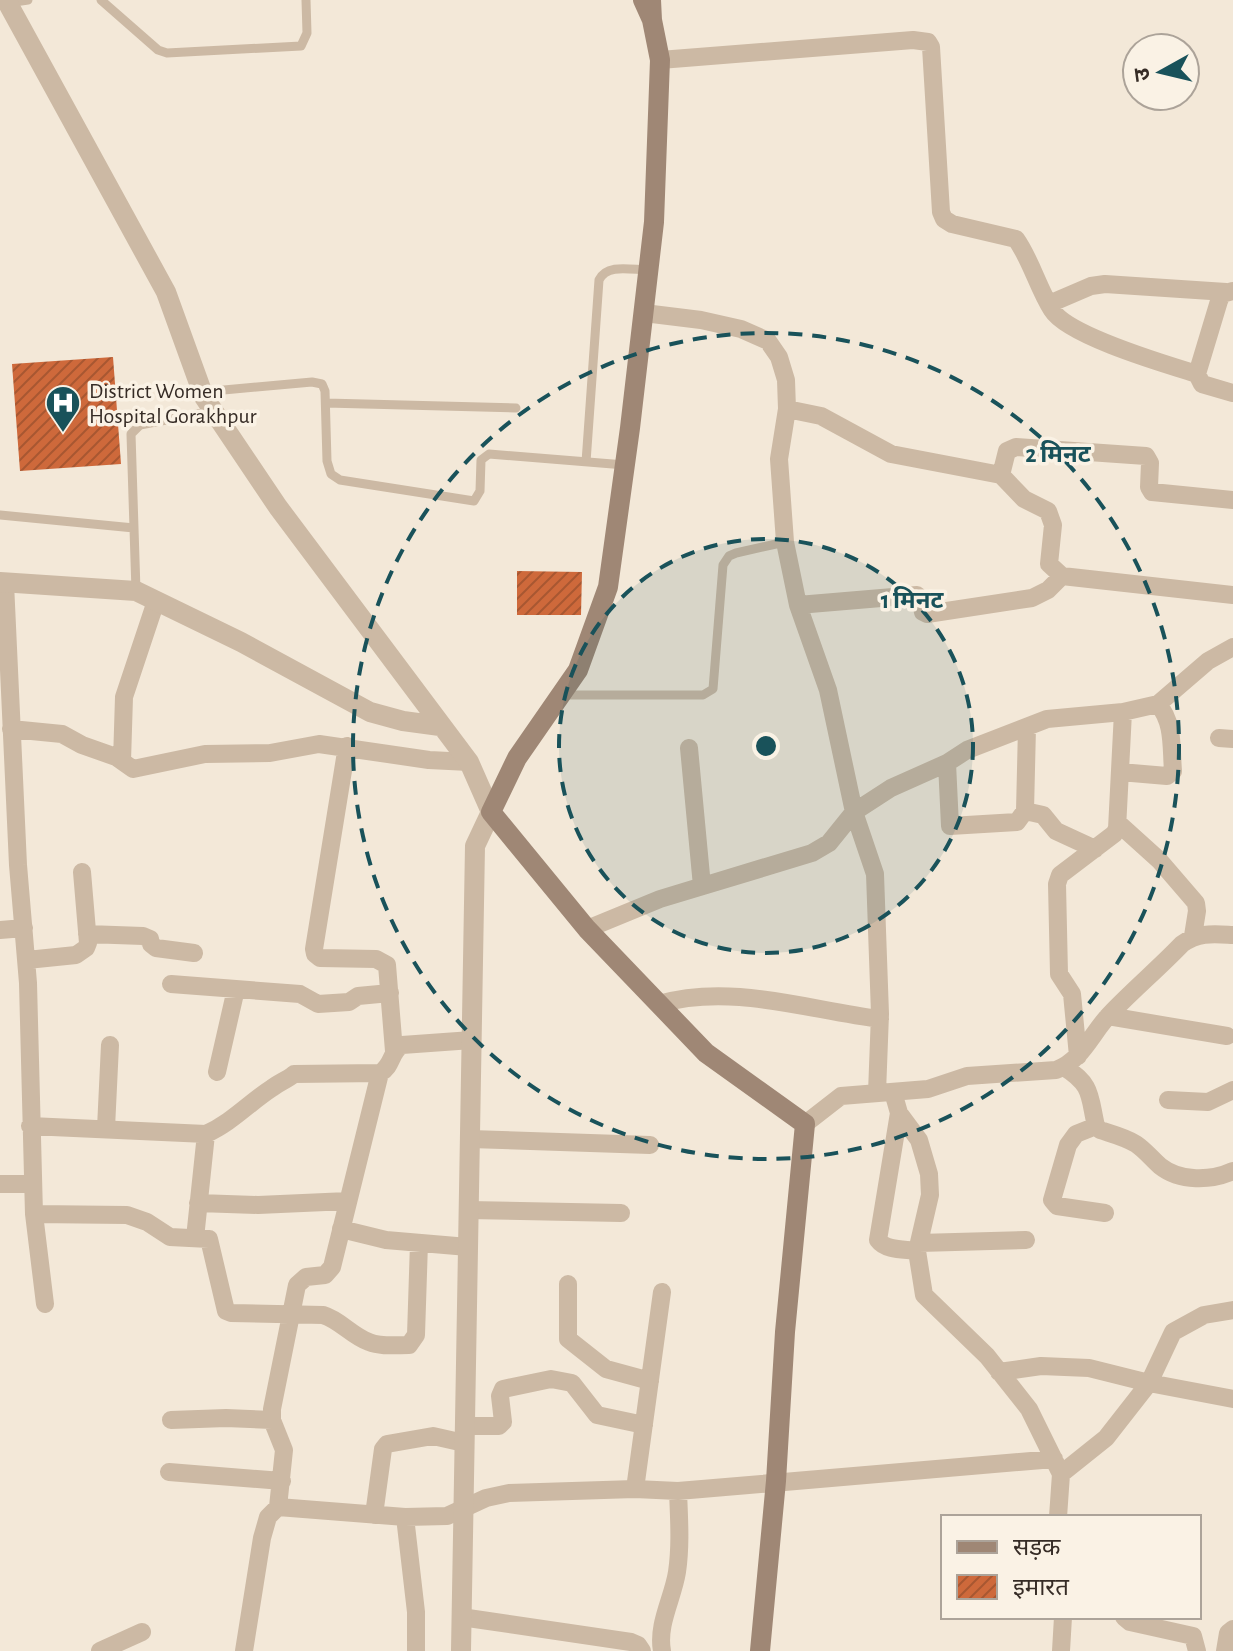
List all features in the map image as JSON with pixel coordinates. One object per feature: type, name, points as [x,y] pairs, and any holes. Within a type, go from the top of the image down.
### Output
[{"type":"main road","points":[[643,0],[652,10],[660,60],[654,222],[608,587],[578,670],[517,758],[491,812],[587,929],[706,1053],[805,1124],[760,1651]]},
{"type":"street","points":[[14,1],[166,292],[202,392],[213,411],[278,507],[469,762],[491,812],[475,846],[461,1651]]},
{"type":"street","points":[[660,60],[913,40],[928,42],[931,47],[941,212],[944,219],[952,224],[1016,239],[1049,304],[1062,322],[1118,347],[1197,374]]},
{"type":"street","points":[[1049,304],[1091,286],[1105,284],[1230,292]]},
{"type":"street","points":[[1230,292],[1219,301],[1197,374],[1202,384],[1233,393]]},
{"type":"street","points":[[644,313],[741,329],[768,341],[779,357],[786,380],[787,409],[779,459],[785,542],[798,605],[828,690],[854,812],[875,874],[885,1093],[919,1140],[929,1174],[930,1195],[918,1247],[924,1295],[987,1356],[1029,1409],[1058,1466],[1058,1515]]},
{"type":"street","points":[[787,409],[821,416],[891,454],[1001,475],[1024,499],[1048,511],[1053,525],[1049,564],[1062,576],[1233,595]]},
{"type":"street","points":[[1001,475],[1005,455],[1011,448],[1146,456],[1150,463],[1149,487],[1152,492],[1233,500]]},
{"type":"street","points":[[798,605],[917,595],[923,612],[927,614],[1032,598],[1048,590],[1062,576]]},
{"type":"street","points":[[45,1304],[32,1184],[27,960],[2,583],[136,591],[241,642],[370,712],[440,726]]},
{"type":"street","points":[[122,761],[124,697],[156,601]]},
{"type":"street","points":[[587,929],[660,899],[812,853],[829,843],[854,812],[891,788],[947,763],[967,750],[1047,719],[1123,712],[1158,704],[1208,661],[1233,647]]},
{"type":"street","points":[[1120,772],[1167,776],[1173,771],[1170,723],[1158,704]]},
{"type":"street","points":[[1096,1126],[1086,1084],[1071,1062],[1072,994],[1059,974],[1057,884],[1060,875],[1114,834],[1118,823],[1123,712]]},
{"type":"street","points":[[947,763],[950,826],[1017,822],[1025,811],[1027,727]]},
{"type":"street","points":[[11,729],[62,734],[133,769],[205,754],[270,753],[319,744],[429,760],[469,762]]},
{"type":"street","points":[[30,1126],[206,1134],[221,1128],[271,1088],[294,1074],[380,1073],[391,1064],[394,1051],[387,965],[384,961],[320,958],[314,949],[347,746]]},
{"type":"street","points":[[689,748],[702,886]]},
{"type":"street","points":[[1025,811],[1043,815],[1056,831],[1095,849]]},
{"type":"street","points":[[1118,823],[1159,860],[1196,903],[1193,936]]},
{"type":"street","points":[[27,960],[82,953],[88,943],[82,872]]},
{"type":"street","points":[[0,930],[24,928]]},
{"type":"street","points":[[87,934],[143,936],[150,939],[156,948],[194,953]]},
{"type":"street","points":[[805,1124],[841,1096],[928,1089],[967,1076],[1056,1070],[1071,1062],[1108,1016],[1182,944],[1193,936],[1204,934],[1233,935]]},
{"type":"street","points":[[171,984],[300,994],[318,1004],[349,1002],[358,996],[390,993]]},
{"type":"street","points":[[217,1072],[236,989]]},
{"type":"street","points":[[659,1004],[684,998],[775,999],[844,1015],[880,1019]]},
{"type":"street","points":[[1108,1016],[1227,1036]]},
{"type":"street","points":[[394,1051],[402,1045],[472,1040]]},
{"type":"street","points":[[106,1128],[110,1045]]},
{"type":"street","points":[[244,1651],[262,1538],[268,1517],[278,1507],[282,1481],[284,1450],[272,1420],[297,1285],[300,1280],[329,1272],[380,1073]]},
{"type":"street","points":[[1168,1100],[1208,1102],[1233,1090]]},
{"type":"street","points":[[899,1113],[878,1240],[882,1245],[918,1247],[1026,1240]]},
{"type":"street","points":[[1105,1213],[1057,1206],[1052,1200],[1068,1145],[1076,1134],[1096,1126],[1136,1145],[1172,1173],[1196,1179],[1217,1178],[1233,1171]]},
{"type":"street","points":[[195,1238],[206,1134]]},
{"type":"street","points":[[470,1139],[650,1145]]},
{"type":"street","points":[[0,1184],[32,1184]]},
{"type":"street","points":[[198,1203],[258,1205],[348,1201]]},
{"type":"street","points":[[468,1210],[621,1213]]},
{"type":"street","points":[[34,1214],[127,1215],[147,1222],[170,1237],[209,1239],[226,1311],[330,1317],[373,1344],[409,1345],[416,1335],[419,1243]]},
{"type":"street","points":[[341,1229],[386,1240],[468,1247]]},
{"type":"street","points":[[568,1284],[568,1339],[571,1344],[592,1356],[606,1369],[650,1381]]},
{"type":"street","points":[[635,1489],[662,1292]]},
{"type":"street","points":[[278,1507],[405,1517],[447,1516],[486,1498],[509,1493],[635,1489],[678,1491],[776,1481],[1058,1466],[1106,1438],[1149,1383],[1173,1332],[1204,1315],[1233,1310]]},
{"type":"street","points":[[999,1372],[1041,1366],[1089,1368],[1233,1399]]},
{"type":"street","points":[[374,1515],[383,1449],[387,1444],[425,1436],[464,1435],[499,1426],[503,1422],[500,1396],[503,1389],[551,1379],[572,1383],[597,1415],[644,1425]]},
{"type":"street","points":[[171,1420],[272,1420]]},
{"type":"street","points":[[169,1472],[282,1481]]},
{"type":"street","points":[[662,1651],[663,1624],[680,1551],[678,1491]]},
{"type":"street","points":[[405,1517],[416,1612],[416,1651]]},
{"type":"street","points":[[461,1617],[631,1642],[642,1651]]},
{"type":"street","points":[[1061,1651],[1063,1619]]},
{"type":"street","points":[[1126,1619],[1193,1636],[1197,1651]]},
{"type":"street","points":[[1221,1650],[1233,1629]]},
{"type":"street","points":[[100,1651],[142,1632]]},
{"type":"lane","points":[[101,0],[158,50],[167,53],[301,46],[307,33],[306,0]]},
{"type":"lane","points":[[586,462],[599,280],[602,273],[609,269],[649,270]]},
{"type":"lane","points":[[202,392],[312,382],[322,384],[326,403],[327,461],[331,474],[340,480],[474,501],[480,491],[481,460],[489,454],[625,465]]},
{"type":"lane","points":[[326,403],[516,408]]},
{"type":"lane","points":[[136,591],[131,434],[140,425],[213,411]]},
{"type":"lane","points":[[0,515],[134,528]]},
{"type":"lane","points":[[561,695],[710,693],[713,689],[723,565],[729,556],[736,553],[785,542]]},
{"type":"building","points":[[113,357],[121,464],[20,471],[12,364]]},
{"type":"building","points":[[517,571],[582,572],[581,615],[517,615]]},
{"type":"place","name":"District Women Hospital Gorakhpur","points":[[63,434]]}]
